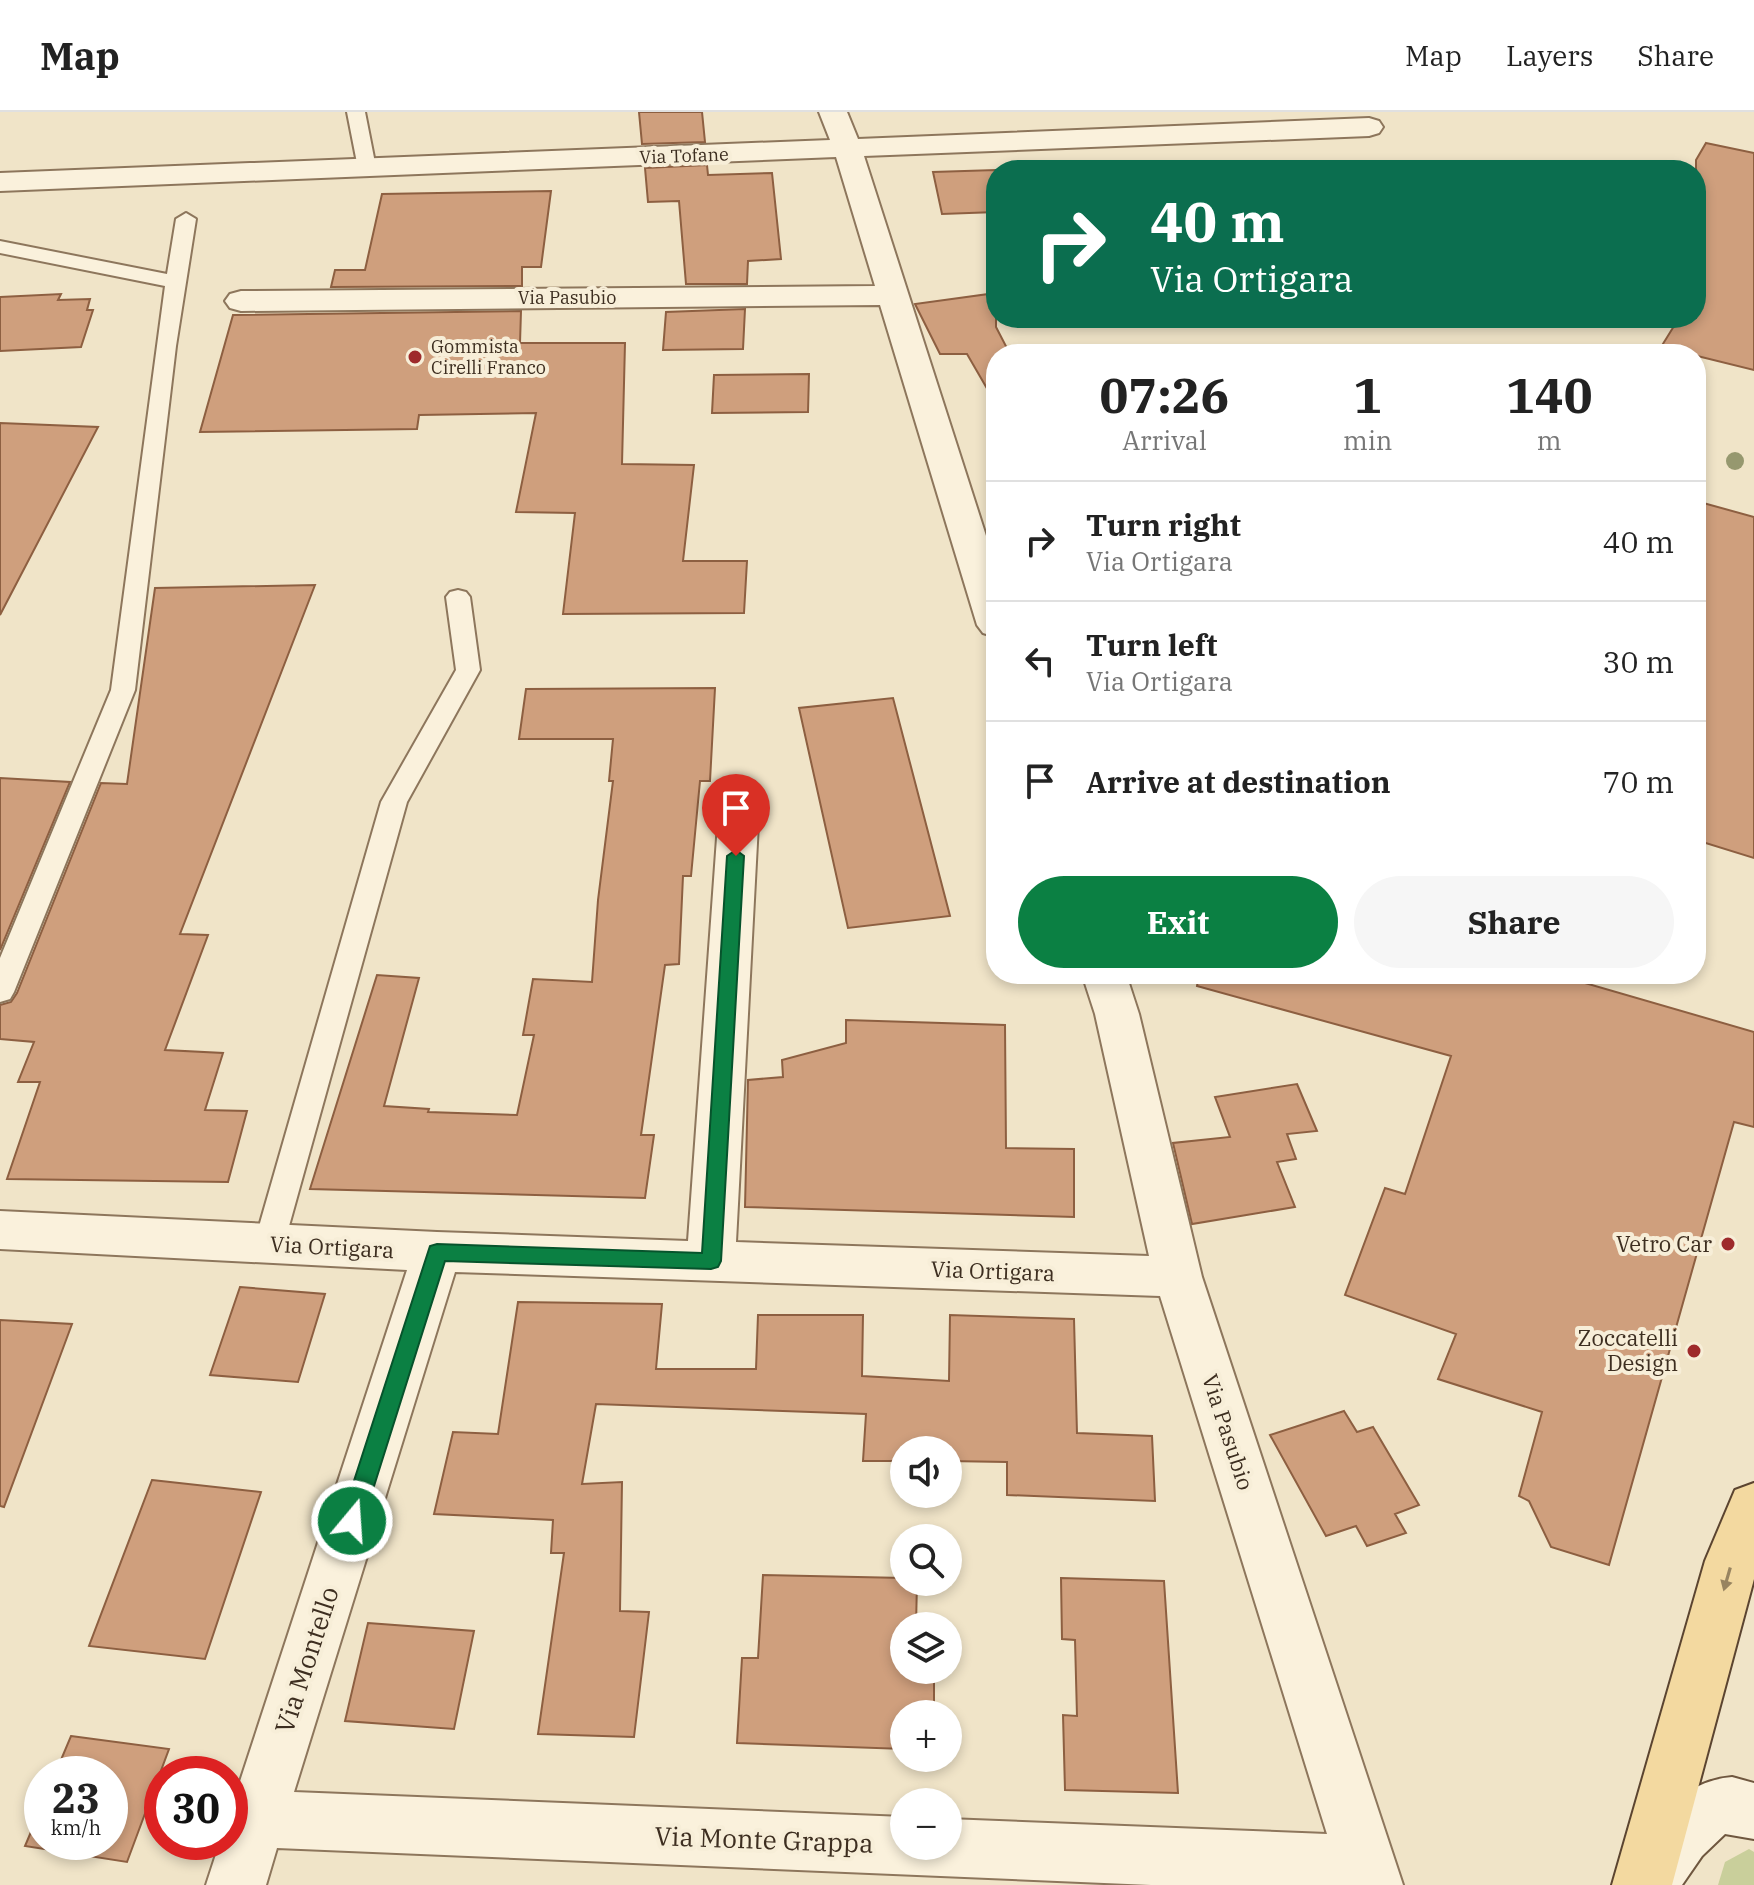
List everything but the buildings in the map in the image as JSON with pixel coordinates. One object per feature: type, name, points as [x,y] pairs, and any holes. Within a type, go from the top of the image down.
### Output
[{"type":"main road","points":[[1645,1885],[1732,1561],[1754,1506]]},
{"type":"street","points":[[833,112],[848,150],[986,593]]},
{"type":"street","name":"Via Tofane","points":[[0,182],[1369,127]]},
{"type":"street","name":"Via Pasubio","points":[[241,301],[893,295]]},
{"type":"street","points":[[711,1261],[738,824]]},
{"type":"street","name":"Via Pasubio","points":[[1107,984],[1117,1014],[1178,1277],[1370,1875]]},
{"type":"street","name":"Via Ortigara","points":[[0,1230],[437,1252],[1178,1277]]},
{"type":"street","name":"Via Montello","points":[[236,1885],[437,1252]]},
{"type":"street","points":[[1645,1885],[1675,1843],[1706,1814],[1726,1805],[1754,1811]]},
{"type":"street","name":"Via Monte Grappa","points":[[257,1819],[1370,1875]]},
{"type":"lane","points":[[356,112],[367,168]]},
{"type":"lane","points":[[0,992],[123,690],[186,219]]},
{"type":"lane","points":[[0,247],[176,282]]},
{"type":"lane","points":[[269,1244],[394,802],[468,670],[458,597]]},
{"type":"green space","points":[[1749,1849],[1754,1852],[1754,1885],[1718,1885],[1725,1862]]},
{"type":"place","name":"Gommista Cirelli Franco","points":[[415,357]]},
{"type":"place","name":"Vetro Car","points":[[1728,1244]]},
{"type":"place","name":"Zoccatelli Design","points":[[1694,1351]]},
{"type":"route","points":[[352,1521],[437,1252],[711,1261],[736,856]]}]
